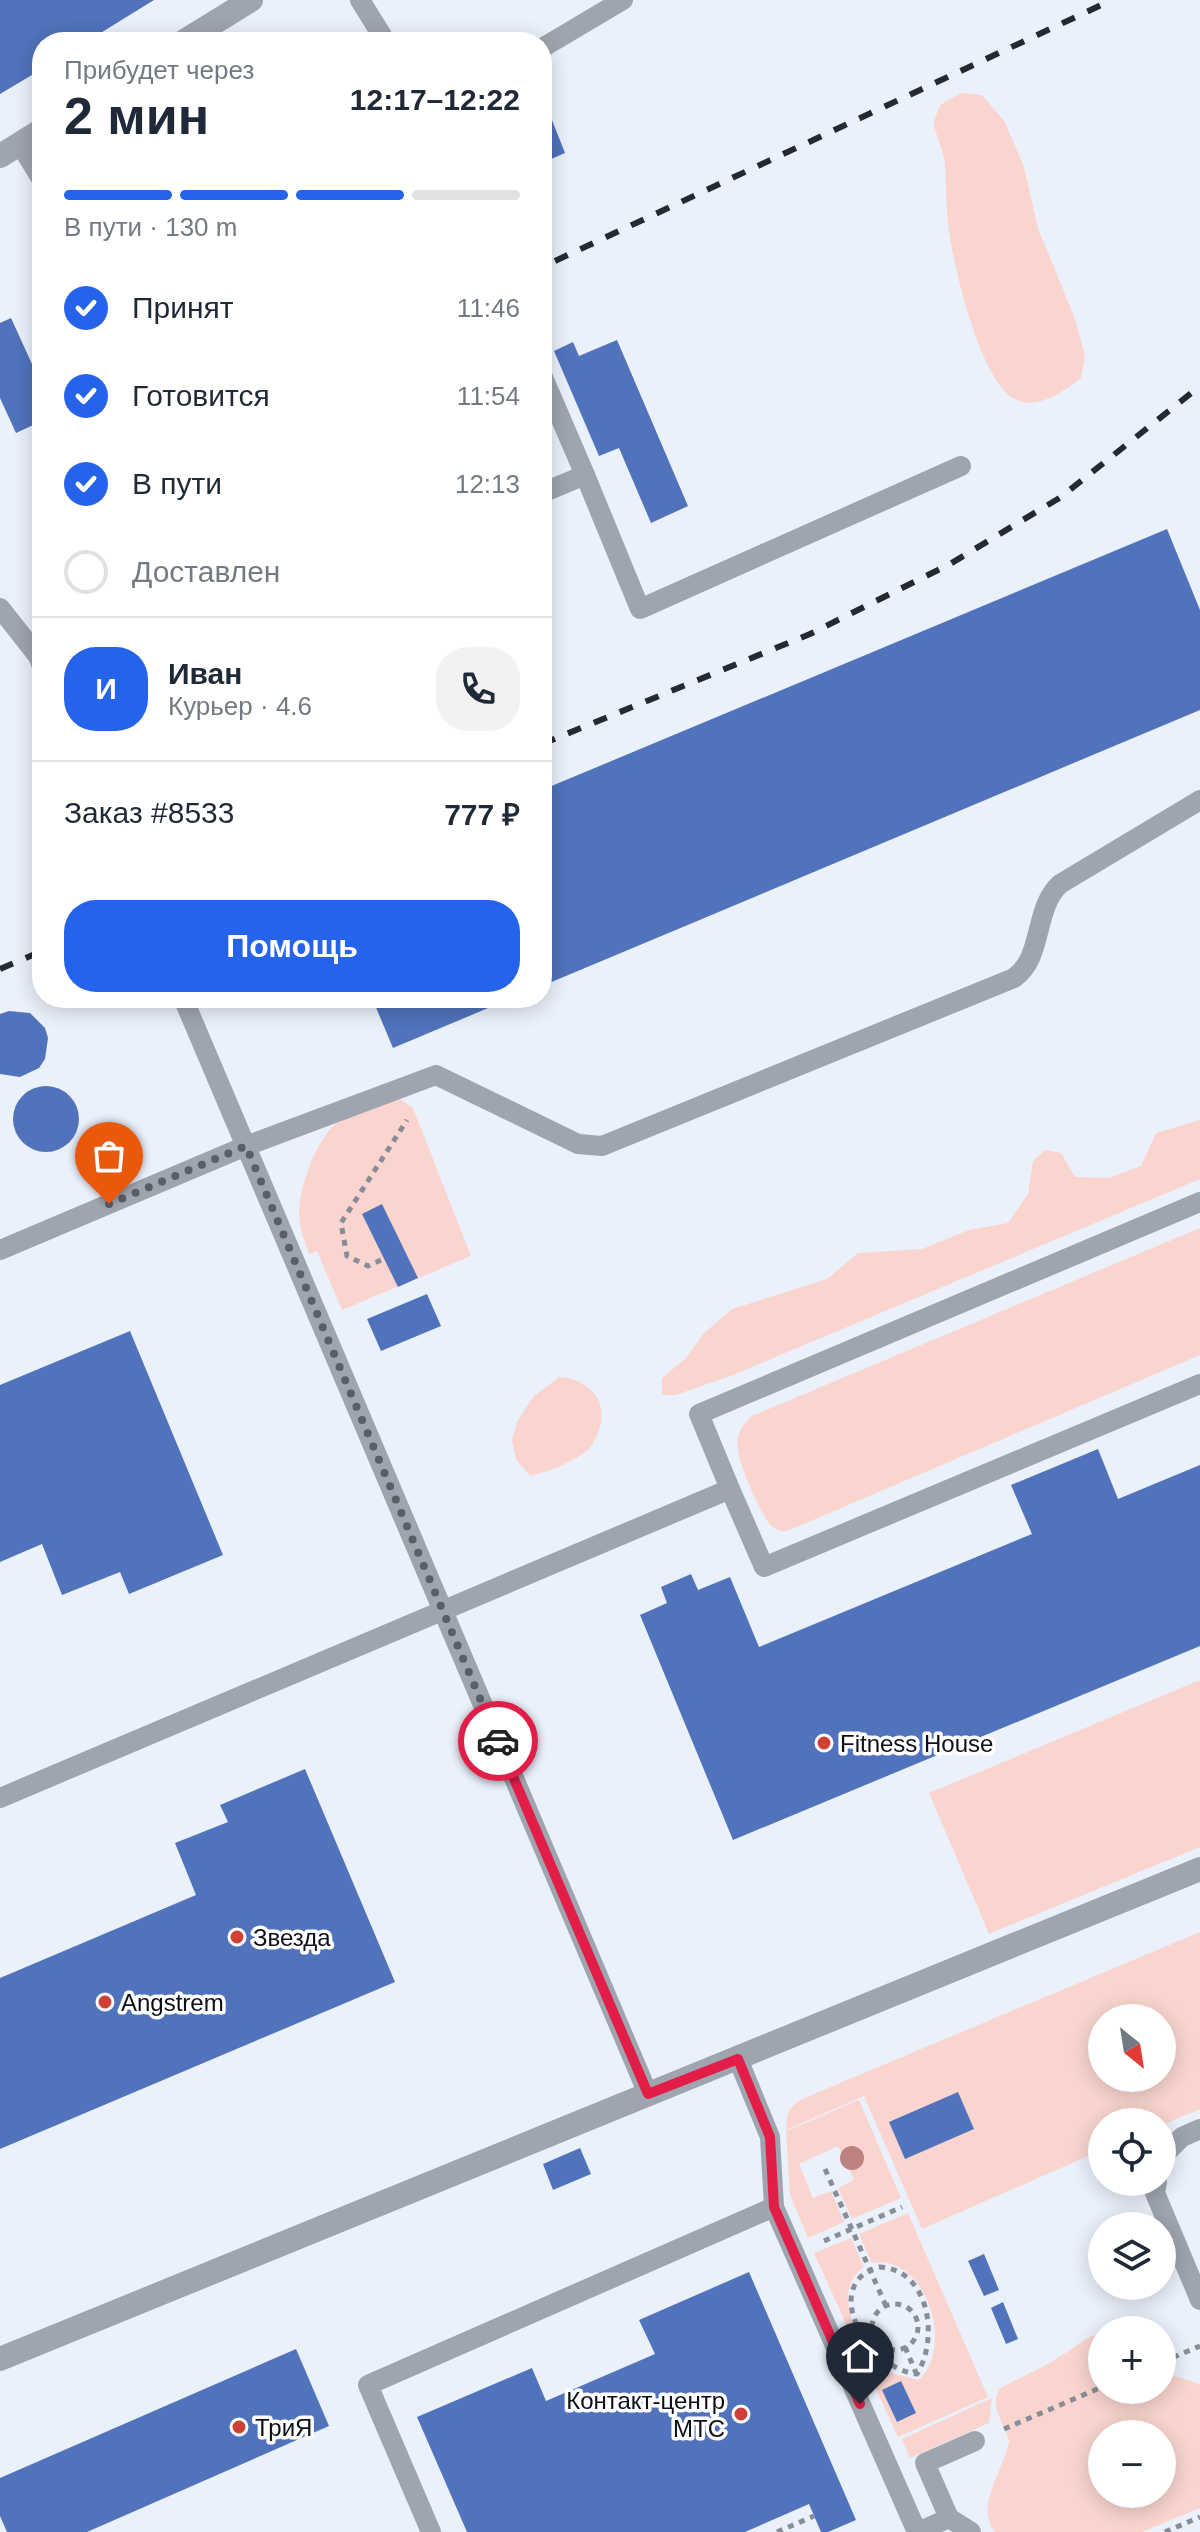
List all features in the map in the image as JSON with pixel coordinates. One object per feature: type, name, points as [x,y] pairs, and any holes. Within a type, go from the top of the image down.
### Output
[{"type":"street","points":[[199,32],[251,0]]},
{"type":"street","points":[[10,150],[32,136]]},
{"type":"street","points":[[0,2359],[1200,1869]]},
{"type":"lane","points":[[360,0],[380,32]]},
{"type":"lane","points":[[552,42],[623,0]]},
{"type":"lane","points":[[10,150],[32,171]]},
{"type":"lane","points":[[552,398],[640,609],[961,466]]},
{"type":"lane","points":[[552,489],[585,475]]},
{"type":"lane","points":[[0,608],[32,647]]},
{"type":"lane","points":[[0,1250],[246,1146],[436,1075],[578,1144],[602,1146],[1014,978],[1026,967],[1050,893],[1200,800]]},
{"type":"lane","points":[[187,1008],[648,2094]]},
{"type":"lane","points":[[1200,1202],[699,1414],[764,1567],[1200,1384]]},
{"type":"lane","points":[[0,1798],[730,1489]]},
{"type":"lane","points":[[738,2059],[770,2137],[774,2207],[917,2532],[949,2518]]},
{"type":"lane","points":[[1176,2143],[1200,2129]]},
{"type":"lane","points":[[1156,2196],[1200,2300]]},
{"type":"lane","points":[[431,2532],[368,2385],[774,2207]]},
{"type":"lane","points":[[971,2532],[949,2518],[925,2463],[975,2441]]},
{"type":"path","points":[[381,1260],[368,1266],[347,1256],[341,1223],[436,1075]]},
{"type":"path","points":[[825,2169],[886,2306]]},
{"type":"path","points":[[794,2254],[902,2207]]},
{"type":"path","points":[[888,2268],[907,2278],[927,2312],[929,2341],[917,2374],[904,2373],[884,2362],[873,2353],[860,2334],[852,2297],[855,2285],[870,2270],[888,2268]]},
{"type":"path","points":[[902,2304],[916,2318],[918,2328],[915,2336],[905,2347],[884,2347],[874,2336],[872,2322],[886,2306],[902,2304]]},
{"type":"path","points":[[916,2318],[927,2312]]},
{"type":"path","points":[[1176,2356],[1200,2346]]},
{"type":"path","points":[[905,2347],[917,2374]]},
{"type":"path","points":[[975,2441],[1088,2393]]},
{"type":"path","points":[[777,2532],[814,2516]]},
{"type":"path","points":[[1165,2532],[1200,2517]]},
{"type":"shaded area","points":[[961,93],[982,95],[1005,122],[1024,167],[1038,228],[1075,319],[1085,355],[1081,378],[1057,395],[1038,402],[1019,401],[998,383],[978,343],[962,294],[949,231],[944,159],[934,123],[940,105]]},
{"type":"shaded area","points":[[398,1098],[413,1108],[471,1256],[342,1310],[317,1251],[309,1254],[302,1231],[299,1206],[305,1179],[323,1139],[339,1121]]},
{"type":"shaded area","points":[[1200,1120],[1200,1179],[733,1375],[676,1395],[662,1395],[662,1378],[685,1359],[704,1333],[732,1309],[827,1279],[858,1253],[922,1249],[969,1230],[1008,1223],[1028,1194],[1033,1161],[1045,1150],[1061,1153],[1075,1177],[1109,1178],[1141,1166],[1156,1133]]},
{"type":"shaded area","points":[[1200,1228],[1200,1355],[792,1529],[780,1531],[769,1524],[748,1481],[737,1445],[740,1431],[752,1416]]},
{"type":"shaded area","points":[[559,1377],[580,1382],[595,1394],[602,1412],[598,1433],[589,1449],[576,1458],[531,1476],[516,1460],[512,1440],[517,1422],[533,1397]]},
{"type":"shaded area","points":[[1200,1680],[1200,1847],[989,1934],[929,1793]]},
{"type":"shaded area","points":[[1200,1932],[1200,2109],[1176,2119],[1176,2108],[1088,2108],[1088,2156],[922,2229],[864,2096],[786,2130],[789,2112],[794,2105]]},
{"type":"shaded area","points":[[859,2100],[901,2198],[852,2219],[838,2188],[854,2180],[838,2146],[799,2164],[813,2198],[831,2191],[844,2222],[808,2238],[790,2195],[786,2131]]},
{"type":"shaded area","points":[[908,2213],[988,2397],[898,2437],[858,2351],[864,2349],[892,2373],[918,2380],[929,2366],[934,2347],[930,2306],[920,2287],[907,2273],[891,2264],[872,2263],[859,2234]]},
{"type":"shaded area","points":[[851,2238],[864,2267],[849,2288],[850,2313],[855,2331],[850,2333],[814,2253]]},
{"type":"shaded area","points":[[1088,2338],[1088,2404],[1176,2404],[1176,2376],[1200,2384],[1200,2508],[1142,2532],[995,2532],[989,2522],[989,2499],[1009,2441],[997,2409],[997,2395],[1000,2388],[1050,2363]]},
{"type":"shaded area","points":[[992,2398],[989,2423],[910,2458],[902,2439]]},
{"type":"building","points":[[0,0],[154,0],[102,32],[32,32],[32,75],[0,94]]},
{"type":"building","points":[[552,120],[565,153],[552,159]]},
{"type":"building","points":[[11,318],[32,364],[32,426],[16,433],[0,398],[0,323]]},
{"type":"building","points":[[617,340],[688,506],[651,523],[619,448],[599,456],[554,351],[573,342],[579,356]]},
{"type":"building","points":[[1167,529],[1200,610],[1200,710],[552,982],[552,786]]},
{"type":"building","points":[[376,1008],[488,1008],[393,1048]]},
{"type":"building","points":[[9,1011],[30,1013],[45,1028],[48,1038],[45,1059],[39,1068],[20,1077],[0,1074],[0,1014]]},
{"type":"building","points":[[52,1086],[70,1095],[77,1106],[77,1132],[70,1143],[59,1150],[40,1152],[27,1147],[18,1138],[13,1113],[18,1100],[27,1091]]},
{"type":"building","points":[[382,1204],[418,1278],[398,1287],[362,1214]]},
{"type":"building","points":[[427,1294],[441,1326],[381,1351],[367,1319]]},
{"type":"building","points":[[130,1331],[223,1555],[129,1594],[120,1572],[62,1595],[42,1544],[0,1562],[0,1385]]},
{"type":"building","points":[[1098,1449],[1118,1499],[1200,1465],[1200,1646],[733,1840],[640,1615],[667,1603],[661,1587],[691,1574],[698,1590],[730,1577],[759,1647],[1032,1534],[1011,1485]]},
{"type":"building","name":"Звезда","points":[[305,1769],[395,1982],[0,2149],[0,1978],[196,1895],[175,1843],[228,1822],[220,1805]]},
{"type":"building","points":[[958,2092],[974,2129],[905,2159],[889,2122]]},
{"type":"building","points":[[580,2148],[591,2174],[553,2190],[543,2164]]},
{"type":"building","points":[[984,2254],[999,2290],[984,2296],[968,2261]]},
{"type":"building","points":[[749,2272],[856,2520],[821,2532],[809,2504],[745,2532],[467,2532],[417,2417],[532,2368],[546,2401],[655,2354],[639,2320]]},
{"type":"building","points":[[1003,2302],[1018,2339],[1006,2344],[991,2308]]},
{"type":"building","points":[[296,2349],[329,2426],[87,2532],[7,2532],[0,2516],[0,2478]]},
{"type":"building","points":[[901,2381],[916,2413],[897,2422],[882,2390]]},
{"type":"railway","points":[[555,261],[1112,0]]},
{"type":"railway","points":[[552,740],[810,634],[950,564],[1061,497],[1200,386]]},
{"type":"railway","points":[[0,969],[32,955]]},
{"type":"way so far","points":[[109,1204],[246,1146],[498,1741]]},
{"type":"place","name":"Fitness House","points":[[824,1743]]},
{"type":"place","name":"Звезда","points":[[237,1937]]},
{"type":"place","name":"Angstrem","points":[[105,2002]]},
{"type":"place","name":"Контакт-центр МТС","points":[[741,2414]]},
{"type":"place","name":"ТриЯ","points":[[239,2427]]},
{"type":"route","points":[[498,1741],[648,2094],[738,2059],[770,2137],[774,2207],[860,2404]]}]
